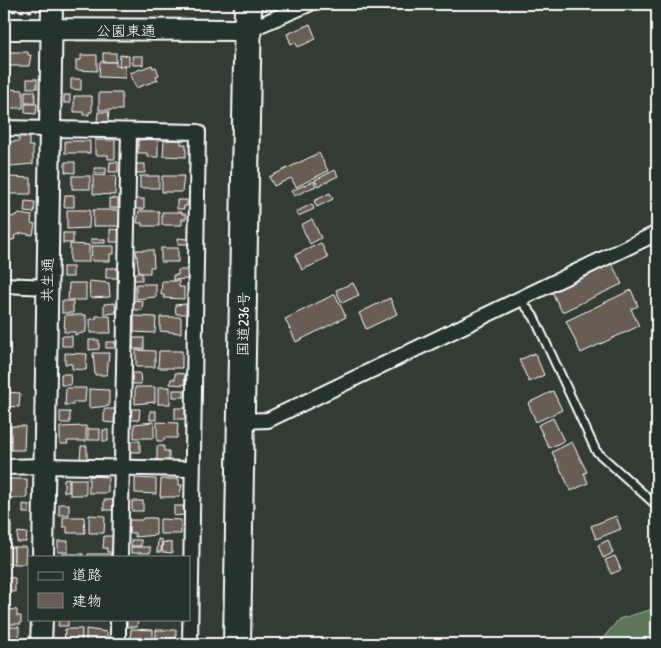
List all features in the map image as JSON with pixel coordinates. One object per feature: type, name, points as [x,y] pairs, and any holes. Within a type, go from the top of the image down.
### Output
[{"type":"highway","name":"国道236号","points":[[237,644],[248,4]]},
{"type":"street","name":"共生通","points":[[43,556],[50,30],[52,4]]},
{"type":"street","points":[[248,30],[310,4]]},
{"type":"street","name":"公園東通","points":[[4,29],[248,30]]},
{"type":"street","points":[[4,128],[198,132],[191,469],[190,644]]},
{"type":"street","points":[[120,556],[129,131]]},
{"type":"street","points":[[241,421],[268,420],[657,233]]},
{"type":"street","points":[[4,286],[47,287]]},
{"type":"street","points":[[4,467],[191,469]]},
{"type":"street","points":[[41,644],[42,620]]},
{"type":"street","points":[[118,620],[118,644]]},
{"type":"lane","points":[[520,299],[534,317],[596,451],[657,506]]},
{"type":"green space","points":[[653,609],[657,612],[657,644],[598,644],[619,619]]},
{"type":"building","points":[[310,24],[316,39],[298,47],[295,42],[291,44],[287,34]]},
{"type":"building","points":[[8,52],[28,52],[28,55],[31,55],[29,66],[8,66]]},
{"type":"building","points":[[103,53],[116,53],[116,62],[103,62]]},
{"type":"building","points":[[81,55],[97,55],[97,71],[76,70],[76,60],[81,60]]},
{"type":"building","points":[[120,55],[129,56],[129,66],[119,66]]},
{"type":"building","points":[[132,56],[143,56],[143,65],[133,65]]},
{"type":"building","points":[[100,62],[116,62],[116,66],[125,66],[125,78],[99,77]]},
{"type":"building","points":[[152,65],[153,68],[156,67],[159,75],[156,76],[158,80],[136,88],[130,73]]},
{"type":"building","points":[[27,79],[37,79],[37,88],[27,88]]},
{"type":"building","points":[[71,79],[81,79],[81,90],[71,89]]},
{"type":"building","points":[[7,89],[23,90],[23,108],[7,108]]},
{"type":"building","points":[[25,91],[35,91],[35,103],[25,103]]},
{"type":"building","points":[[99,93],[122,93],[122,110],[99,110]]},
{"type":"building","points":[[64,95],[70,95],[70,103],[64,103]]},
{"type":"building","points":[[74,96],[92,96],[92,112],[89,112],[89,115],[83,115],[83,112],[74,112]]},
{"type":"building","points":[[25,104],[37,104],[36,114],[25,113]]},
{"type":"building","points":[[98,112],[109,112],[108,122],[97,122]]},
{"type":"building","points":[[4,135],[7,135],[6,163],[4,163]]},
{"type":"building","points":[[19,136],[29,136],[29,146],[33,146],[33,164],[10,166],[9,142],[19,141]]},
{"type":"building","points":[[158,139],[158,157],[147,157],[147,153],[138,153],[138,140]]},
{"type":"building","points":[[95,140],[115,140],[115,159],[108,159],[108,155],[95,155]]},
{"type":"building","points":[[164,140],[181,140],[181,144],[186,144],[186,157],[163,156]]},
{"type":"building","points":[[65,141],[90,141],[90,153],[65,153]]},
{"type":"building","points":[[319,153],[328,171],[296,187],[291,178],[274,186],[269,177]]},
{"type":"building","points":[[65,162],[75,162],[75,173],[65,172]]},
{"type":"building","points":[[110,162],[118,162],[118,172],[109,172]]},
{"type":"building","points":[[136,164],[145,164],[145,173],[135,173]]},
{"type":"building","points":[[94,168],[106,168],[106,173],[95,173]]},
{"type":"building","points":[[335,170],[338,176],[318,186],[315,180]]},
{"type":"building","points":[[93,175],[116,176],[115,195],[93,194]]},
{"type":"building","points":[[72,176],[90,176],[90,189],[72,189]]},
{"type":"building","points":[[140,176],[159,176],[159,188],[140,188]]},
{"type":"building","points":[[162,176],[184,176],[182,192],[162,192]]},
{"type":"building","points":[[9,177],[31,178],[31,194],[8,194]]},
{"type":"building","points":[[314,181],[316,186],[294,196],[291,191]]},
{"type":"building","points":[[330,193],[333,199],[317,207],[314,201]]},
{"type":"building","points":[[65,195],[74,195],[74,207],[64,207]]},
{"type":"building","points":[[109,198],[118,199],[118,208],[109,208]]},
{"type":"building","points":[[135,199],[144,199],[144,209],[135,209]]},
{"type":"building","points":[[177,200],[187,200],[187,206],[184,206],[184,209],[177,209]]},
{"type":"building","points":[[25,201],[35,202],[34,213],[24,212]]},
{"type":"building","points":[[312,204],[314,209],[298,216],[296,212]]},
{"type":"building","points":[[67,210],[90,210],[89,228],[67,229]]},
{"type":"building","points":[[93,210],[120,210],[120,226],[93,226]]},
{"type":"building","points":[[139,211],[159,211],[159,226],[142,226],[142,223],[137,223]]},
{"type":"building","points":[[162,212],[182,212],[182,214],[186,214],[186,219],[182,219],[182,225],[162,225]]},
{"type":"building","points":[[19,214],[32,216],[31,223],[35,224],[33,235],[22,233],[14,236],[15,239],[4,243],[4,220]]},
{"type":"building","points":[[312,219],[321,238],[310,244],[301,225]]},
{"type":"building","points":[[110,229],[120,230],[120,242],[110,242]]},
{"type":"building","points":[[63,233],[73,233],[73,243],[63,243]]},
{"type":"building","points":[[178,238],[188,239],[188,244],[178,244]]},
{"type":"building","points":[[91,239],[105,239],[105,243],[91,243]]},
{"type":"building","points":[[321,243],[328,258],[302,270],[295,255]]},
{"type":"building","points":[[70,244],[89,245],[89,262],[70,262]]},
{"type":"building","points":[[91,246],[114,246],[114,254],[110,254],[110,261],[92,261]]},
{"type":"building","points":[[161,248],[178,248],[178,262],[161,262]]},
{"type":"building","points":[[136,250],[153,250],[154,267],[150,267],[150,273],[139,273]]},
{"type":"building","points":[[611,262],[622,284],[562,312],[551,290]]},
{"type":"building","points":[[63,267],[73,267],[73,277],[63,277]]},
{"type":"building","points":[[106,268],[117,268],[117,278],[106,278]]},
{"type":"building","points":[[178,270],[187,270],[188,279],[173,280],[173,275],[178,275]]},
{"type":"building","points":[[133,273],[142,273],[142,280],[133,280]]},
{"type":"building","points":[[89,281],[109,283],[110,297],[90,298]]},
{"type":"building","points":[[162,281],[179,281],[179,287],[184,287],[184,299],[164,298],[164,295],[161,295]]},
{"type":"building","points":[[69,283],[86,283],[86,300],[68,300]]},
{"type":"building","points":[[353,283],[359,295],[342,303],[336,290]]},
{"type":"building","points":[[136,284],[156,284],[156,297],[136,299]]},
{"type":"building","points":[[631,290],[638,306],[631,309],[639,326],[581,353],[566,321]]},
{"type":"building","points":[[335,294],[346,317],[296,342],[285,319]]},
{"type":"building","points":[[390,298],[397,314],[366,329],[359,313]]},
{"type":"building","points":[[133,300],[143,301],[142,310],[133,310]]},
{"type":"building","points":[[62,301],[73,301],[73,313],[62,313]]},
{"type":"building","points":[[115,303],[116,313],[104,314],[104,304]]},
{"type":"building","points":[[186,304],[186,314],[176,314],[175,305]]},
{"type":"building","points":[[65,315],[86,315],[86,332],[75,335],[75,332],[64,332]]},
{"type":"building","points":[[96,316],[110,316],[111,333],[90,333],[90,319],[96,319]]},
{"type":"building","points":[[134,316],[156,317],[155,333],[134,332]]},
{"type":"building","points":[[160,317],[181,317],[181,333],[160,331]]},
{"type":"building","points":[[62,336],[72,336],[72,346],[62,346]]},
{"type":"building","points":[[133,338],[144,338],[144,349],[133,349]]},
{"type":"building","points":[[89,340],[99,340],[99,349],[89,350]]},
{"type":"building","points":[[106,342],[115,342],[115,348],[106,348]]},
{"type":"building","points":[[136,350],[155,351],[155,367],[136,367]]},
{"type":"building","points":[[159,351],[182,351],[182,368],[158,368]]},
{"type":"building","points":[[65,353],[87,354],[86,370],[72,369],[72,364],[65,364]]},
{"type":"building","points":[[93,353],[109,353],[107,375],[95,375]]},
{"type":"building","points":[[535,353],[544,375],[529,382],[519,360]]},
{"type":"building","points":[[130,373],[140,373],[141,384],[131,384]]},
{"type":"building","points":[[175,373],[185,374],[184,385],[170,384],[171,379],[175,379]]},
{"type":"building","points":[[61,374],[70,374],[71,385],[61,385]]},
{"type":"building","points":[[135,387],[155,387],[155,402],[135,404]]},
{"type":"building","points":[[158,387],[170,387],[170,404],[158,404]]},
{"type":"building","points":[[66,388],[86,388],[85,402],[73,402],[73,405],[65,405]]},
{"type":"building","points":[[89,389],[109,390],[109,406],[89,408]]},
{"type":"building","points":[[173,390],[184,390],[184,397],[173,397]]},
{"type":"building","points":[[553,391],[562,410],[536,422],[528,403]]},
{"type":"building","points":[[4,392],[20,393],[19,407],[4,406]]},
{"type":"building","points":[[175,408],[185,408],[185,419],[175,419]]},
{"type":"building","points":[[104,409],[115,409],[114,423],[104,422]]},
{"type":"building","points":[[130,409],[140,409],[139,420],[130,420]]},
{"type":"building","points":[[150,411],[156,411],[156,420],[150,420]]},
{"type":"building","points":[[60,412],[70,412],[70,423],[60,423]]},
{"type":"building","points":[[553,418],[564,441],[549,448],[538,425]]},
{"type":"building","points":[[154,422],[154,438],[134,438],[134,424]]},
{"type":"building","points":[[157,422],[178,423],[177,438],[164,438],[164,441],[157,441]]},
{"type":"building","points":[[4,426],[9,426],[9,447],[4,447]]},
{"type":"building","points":[[11,426],[25,426],[24,450],[11,450]]},
{"type":"building","points":[[86,426],[86,441],[67,441],[68,444],[60,444],[60,427]]},
{"type":"building","points":[[88,429],[100,429],[100,440],[88,440]]},
{"type":"building","points":[[103,430],[108,430],[108,441],[103,441]]},
{"type":"building","points":[[129,441],[140,441],[140,452],[129,452]]},
{"type":"building","points":[[572,442],[587,472],[584,473],[588,483],[571,491],[552,452]]},
{"type":"building","points":[[81,446],[87,446],[87,460],[80,460]]},
{"type":"building","points":[[157,446],[164,446],[164,451],[169,451],[169,461],[157,461]]},
{"type":"building","points":[[89,476],[108,477],[108,493],[89,493]]},
{"type":"building","points":[[69,478],[69,492],[64,492],[64,479]]},
{"type":"building","points":[[135,478],[156,479],[156,494],[135,493]]},
{"type":"building","points":[[4,479],[27,479],[27,498],[4,498]]},
{"type":"building","points":[[70,479],[86,479],[86,495],[70,495]]},
{"type":"building","points":[[161,479],[179,479],[179,485],[182,485],[179,497],[160,497]]},
{"type":"building","points":[[104,500],[113,500],[113,510],[104,510]]},
{"type":"building","points":[[132,501],[143,501],[143,511],[132,511]]},
{"type":"building","points":[[23,504],[29,505],[29,513],[23,513]]},
{"type":"building","points":[[59,504],[69,504],[69,515],[59,515]]},
{"type":"building","points":[[174,506],[183,506],[184,515],[174,516]]},
{"type":"building","points":[[89,515],[105,516],[104,533],[89,533]]},
{"type":"building","points":[[4,516],[11,516],[11,541],[4,541]]},
{"type":"building","points":[[616,516],[621,529],[596,539],[591,526]]},
{"type":"building","points":[[63,517],[84,517],[85,533],[67,533],[67,527],[63,527]]},
{"type":"building","points":[[143,518],[156,518],[156,535],[135,537],[135,533],[126,533],[126,520],[142,520]]},
{"type":"building","points":[[160,519],[181,520],[181,534],[160,534]]},
{"type":"building","points":[[18,532],[27,533],[26,542],[17,542]]},
{"type":"building","points":[[104,536],[113,536],[112,552],[107,552],[107,548],[103,548]]},
{"type":"building","points":[[158,539],[162,540],[161,552],[157,552]]},
{"type":"building","points":[[131,540],[141,540],[141,546],[131,546]]},
{"type":"building","points":[[608,540],[613,553],[603,558],[598,545]]},
{"type":"building","points":[[58,541],[68,541],[68,552],[58,552]]},
{"type":"building","points":[[163,542],[172,543],[172,553],[162,552]]},
{"type":"building","points":[[4,547],[14,547],[14,564],[4,564]]},
{"type":"building","points":[[14,547],[26,547],[25,564],[14,564]]},
{"type":"building","points":[[131,547],[150,547],[150,553],[131,553]]},
{"type":"building","points":[[63,554],[83,554],[83,556],[63,556]]},
{"type":"building","points":[[88,554],[111,554],[110,556],[88,556]]},
{"type":"building","points":[[615,556],[621,570],[611,574],[605,560]]},
{"type":"building","points":[[4,577],[15,578],[15,592],[4,591]]},
{"type":"building","points":[[4,609],[17,610],[17,616],[21,616],[21,624],[4,624]]},
{"type":"building","points":[[59,620],[68,620],[68,626],[58,626]]},
{"type":"building","points":[[127,620],[138,620],[137,627],[127,627]]},
{"type":"building","points":[[7,627],[19,627],[19,638],[7,637]]},
{"type":"building","points":[[65,629],[82,629],[82,643],[64,642]]},
{"type":"building","points":[[86,629],[107,632],[107,644],[86,644]]},
{"type":"building","points":[[131,629],[153,630],[153,643],[130,642]]},
{"type":"building","points":[[156,630],[176,630],[176,644],[156,642]]}]
